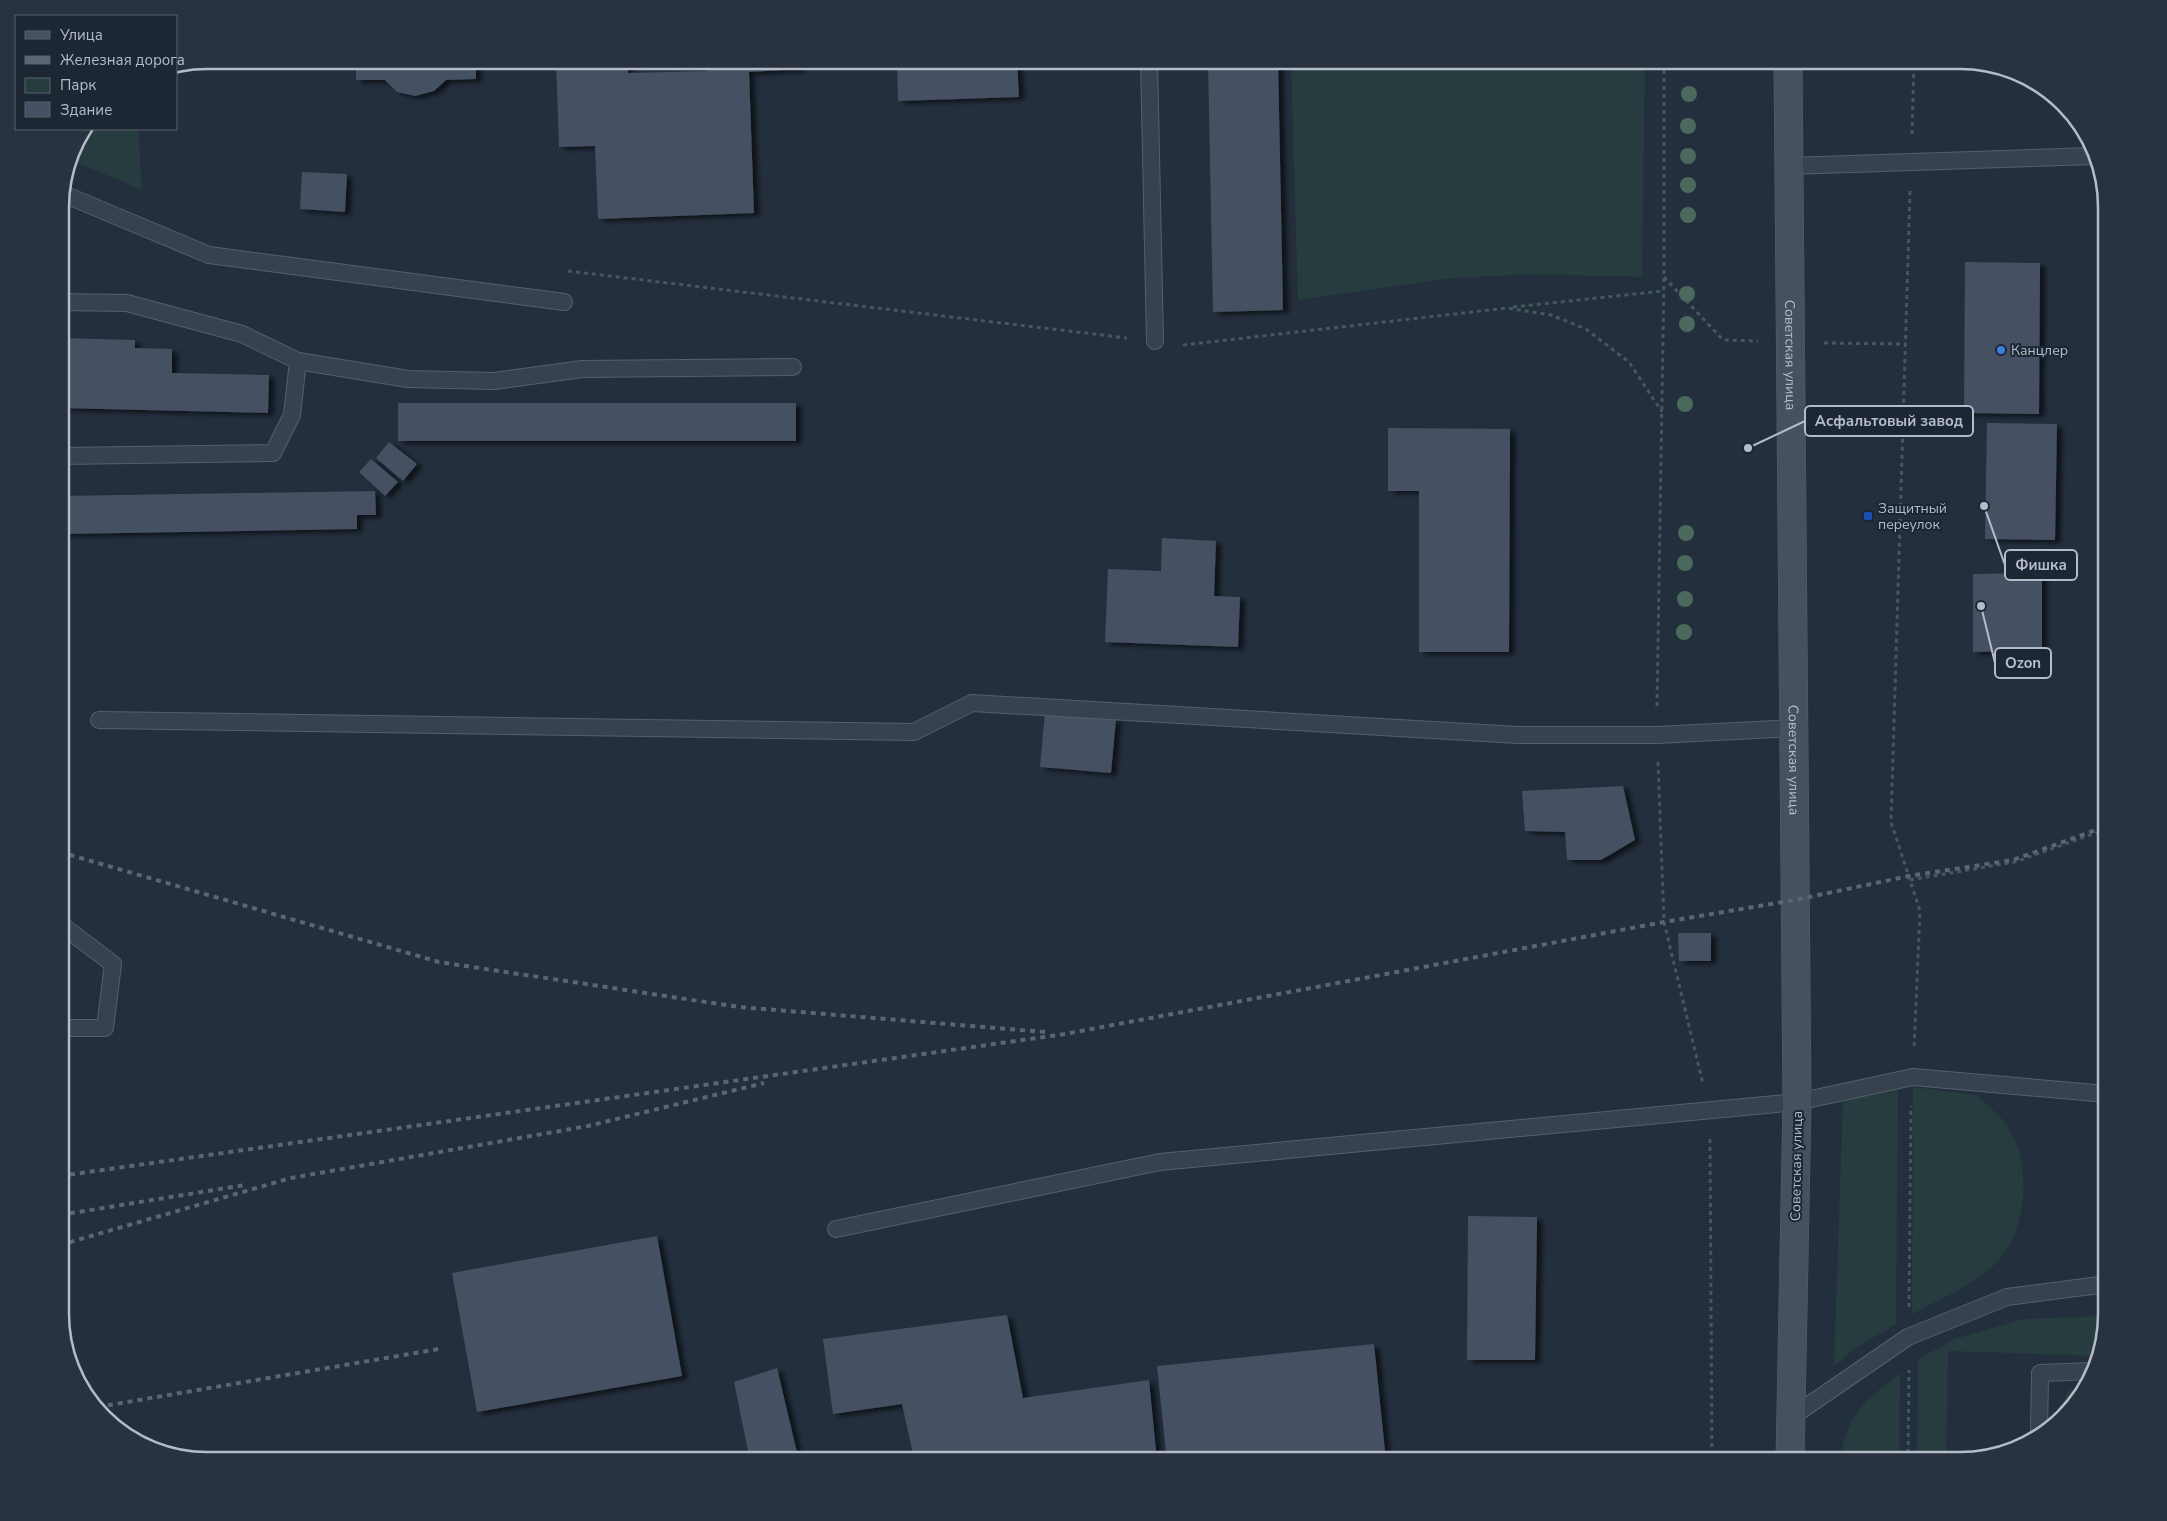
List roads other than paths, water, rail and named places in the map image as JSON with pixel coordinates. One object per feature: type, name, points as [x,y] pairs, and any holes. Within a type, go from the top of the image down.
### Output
[{"type":"main road","name":"Советская улица","points":[[1788,69],[1797,1102],[1790,1452]]},
{"type":"lane","points":[[1149,69],[1155,341]]},
{"type":"lane","points":[[1789,166],[1911,164],[2089,156]]},
{"type":"lane","points":[[69,196],[209,255],[564,302]]},
{"type":"lane","points":[[69,302],[127,303],[242,334],[298,361],[408,379],[494,381],[582,369],[793,367]]},
{"type":"lane","points":[[69,456],[273,453],[292,415],[298,361]]},
{"type":"lane","points":[[99,720],[914,732],[972,703],[1518,734],[1656,735],[1794,728]]},
{"type":"lane","points":[[69,931],[113,964],[105,1028],[69,1028]]},
{"type":"lane","points":[[836,1229],[1160,1162],[1710,1108],[1797,1102],[1913,1077],[2098,1093]]},
{"type":"lane","points":[[1790,1418],[1908,1337],[2007,1297],[2098,1285]]},
{"type":"lane","points":[[2039,1427],[2040,1373],[2086,1371]]},
{"type":"railway","points":[[69,1175],[1065,1034],[1664,922],[1795,900],[1909,876],[2013,860],[2098,829]]},
{"type":"railway","points":[[69,855],[439,962],[739,1007],[1045,1032]]},
{"type":"railway","points":[[69,1242],[291,1178],[588,1126],[764,1083]]},
{"type":"railway","points":[[69,1214],[245,1185]]},
{"type":"railway","points":[[104,1406],[439,1349]]},
{"type":"place","name":"Канцлер","points":[[2001,350]]},
{"type":"place","name":"Асфальтовый завод","points":[[1748,448]]},
{"type":"place","name":"Фишка","points":[[1984,506]]},
{"type":"place","name":"Защитный переулок","points":[[1868,516]]},
{"type":"place","name":"Ozon","points":[[1981,606]]}]
